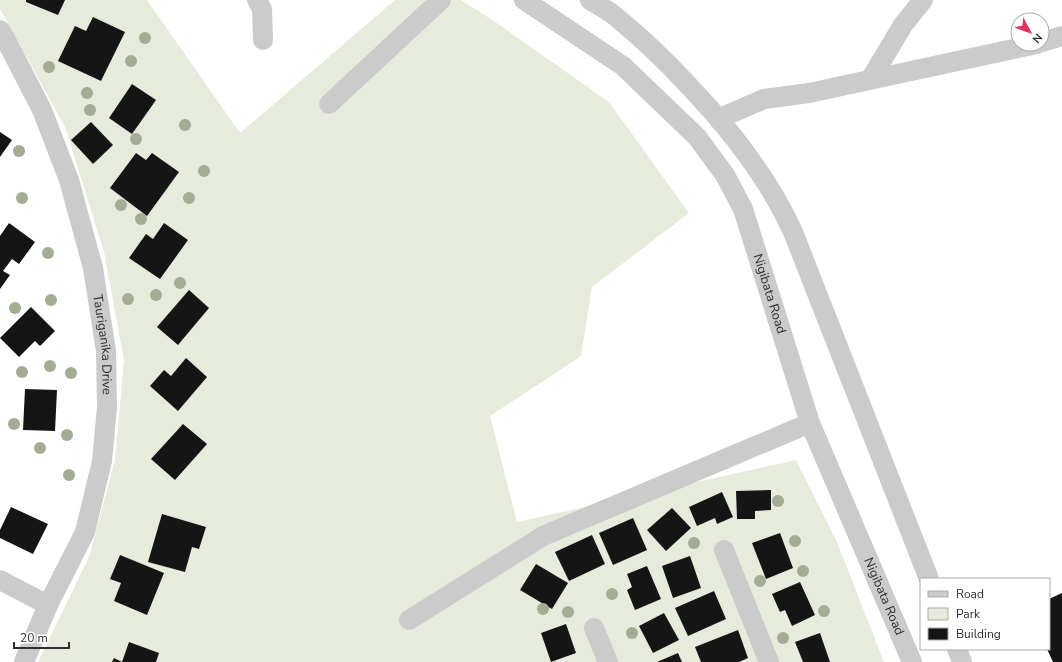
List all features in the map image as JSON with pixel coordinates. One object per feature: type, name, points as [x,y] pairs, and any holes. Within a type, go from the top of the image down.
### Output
[{"type":"street","points":[[257,0],[262,9],[263,40]]},
{"type":"street","points":[[329,104],[441,0]]},
{"type":"street","name":"Nigibata Road","points":[[524,0],[623,66],[697,138],[725,175],[743,209],[810,423],[912,662]]},
{"type":"street","points":[[590,0],[615,16],[662,58],[707,105],[741,146],[772,192],[790,226],[929,578]]},
{"type":"street","points":[[870,80],[903,25],[923,0]]},
{"type":"street","name":"Tauriganika Drive","points":[[0,30],[42,110],[69,180],[93,268],[106,351],[107,408],[102,462],[85,532],[48,605],[24,662]]},
{"type":"street","points":[[1050,40],[1062,36]]},
{"type":"street","points":[[722,122],[727,115],[764,98],[809,93],[1010,50]]},
{"type":"street","points":[[409,620],[543,536],[810,423]]},
{"type":"street","points":[[724,550],[769,662]]},
{"type":"street","points":[[0,580],[48,605]]},
{"type":"street","points":[[594,628],[608,662]]},
{"type":"street","points":[[957,650],[962,662]]},
{"type":"green space","points":[[0,0],[147,0],[240,133],[395,0],[461,0],[491,19],[609,102],[689,213],[592,287],[581,356],[490,416],[517,522],[796,460],[837,542],[884,662],[38,662],[89,557],[115,460],[124,360],[104,252],[65,127],[0,9]]},
{"type":"building","points":[[26,0],[65,0],[58,15],[26,2]]},
{"type":"building","points":[[93,17],[125,32],[101,81],[58,61],[75,26],[86,31]]},
{"type":"building","points":[[132,84],[156,100],[132,134],[109,118]]},
{"type":"building","points":[[91,122],[113,145],[93,164],[71,140]]},
{"type":"building","points":[[0,132],[12,140],[0,157]]},
{"type":"building","points":[[136,153],[146,160],[152,153],[179,172],[147,216],[110,188]]},
{"type":"building","points":[[9,223],[35,242],[19,264],[12,259],[3,271],[10,275],[0,289],[0,236]]},
{"type":"building","points":[[164,223],[188,240],[160,279],[129,258],[146,234],[153,239]]},
{"type":"building","points":[[189,290],[209,308],[178,345],[157,327]]},
{"type":"building","points":[[31,307],[55,331],[40,346],[35,341],[19,357],[0,338]]},
{"type":"building","points":[[186,358],[207,377],[178,411],[150,386],[164,370],[171,376]]},
{"type":"building","points":[[25,389],[57,390],[55,431],[23,430]]},
{"type":"building","points":[[183,424],[207,444],[175,480],[151,459]]},
{"type":"building","points":[[771,490],[771,510],[755,511],[755,519],[737,519],[736,491]]},
{"type":"building","points":[[722,492],[733,517],[717,524],[715,518],[697,526],[689,507]]},
{"type":"building","points":[[11,507],[48,524],[33,554],[0,538],[0,530]]},
{"type":"building","points":[[672,508],[691,528],[666,551],[647,530]]},
{"type":"building","points":[[162,514],[206,527],[199,549],[192,547],[185,572],[148,562]]},
{"type":"building","points":[[633,518],[647,550],[613,565],[599,533]]},
{"type":"building","points":[[780,533],[793,568],[766,579],[752,543]]},
{"type":"building","points":[[592,535],[605,564],[569,581],[555,552]]},
{"type":"building","points":[[120,555],[164,573],[147,615],[114,601],[121,583],[110,579]]},
{"type":"building","points":[[690,556],[701,588],[673,598],[662,566]]},
{"type":"building","points":[[536,564],[568,583],[552,609],[520,590]]},
{"type":"building","points":[[647,566],[661,599],[635,610],[627,590],[632,587],[627,574]]},
{"type":"building","points":[[800,582],[815,615],[792,626],[785,610],[780,612],[772,594]]},
{"type":"building","points":[[714,591],[726,619],[688,636],[675,608]]},
{"type":"building","points":[[1062,593],[1062,662],[1053,662],[1047,650],[1050,650],[1050,599]]},
{"type":"building","points":[[664,613],[679,640],[653,653],[639,626]]},
{"type":"building","points":[[566,624],[576,653],[551,662],[541,633]]},
{"type":"building","points":[[738,630],[748,658],[739,662],[701,662],[695,647]]},
{"type":"building","points":[[820,633],[830,662],[803,662],[795,642]]},
{"type":"building","points":[[129,642],[159,653],[156,662],[122,662]]},
{"type":"building","points":[[678,653],[682,662],[657,662]]},
{"type":"building","points":[[114,658],[122,662],[112,662]]}]
